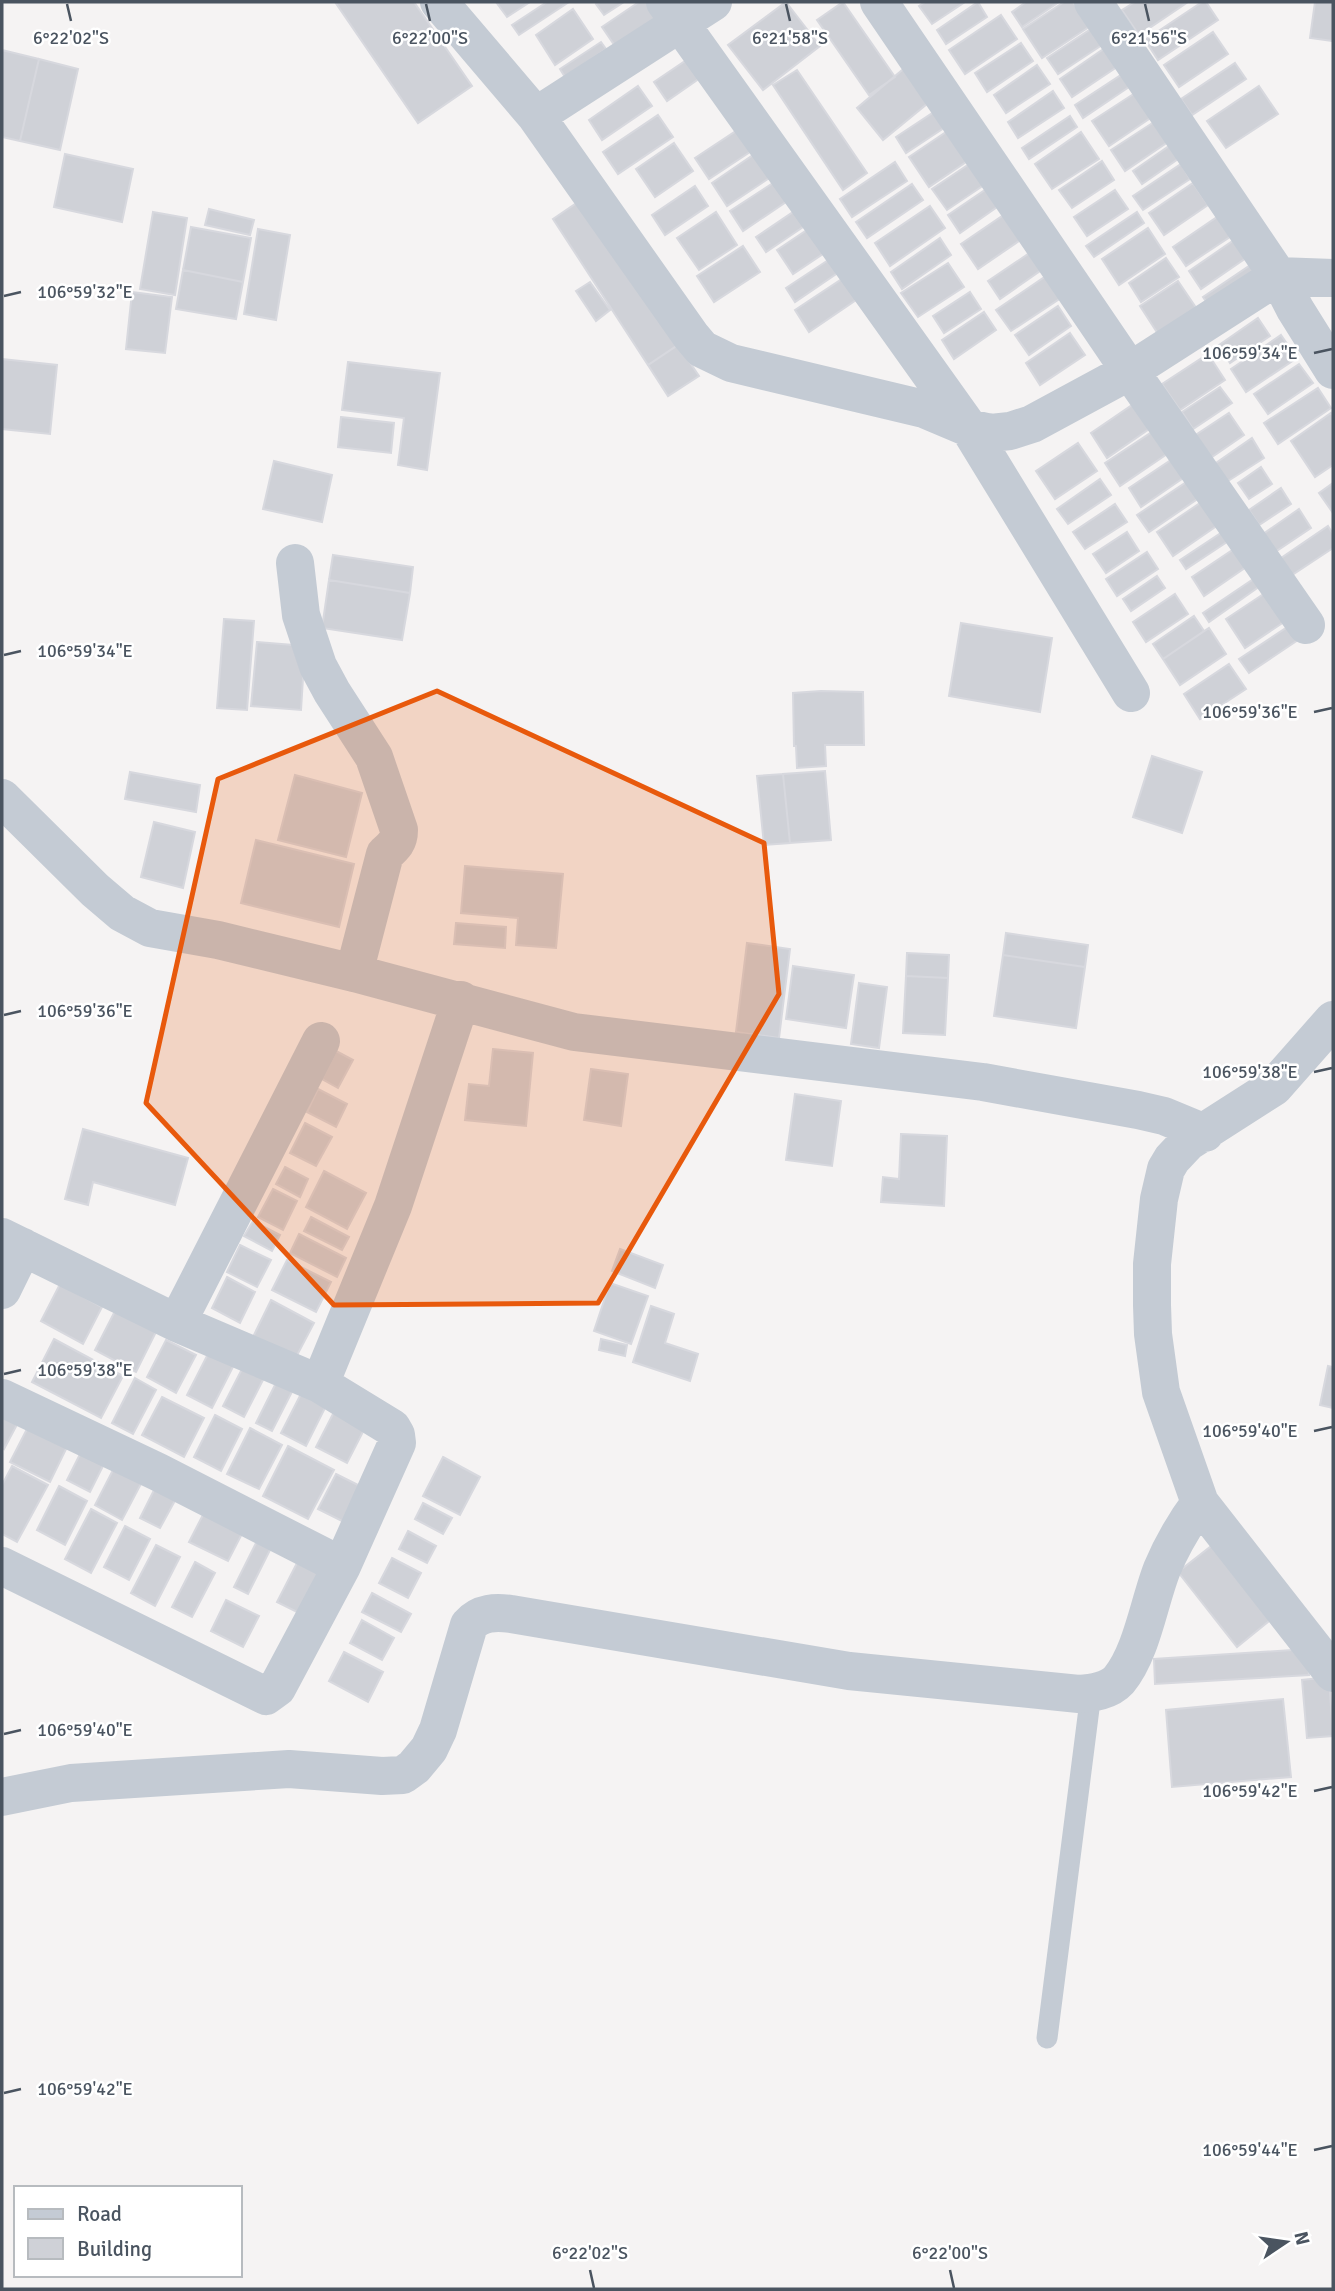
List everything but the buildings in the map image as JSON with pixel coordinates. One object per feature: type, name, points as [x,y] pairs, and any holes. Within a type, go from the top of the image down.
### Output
[{"type":"street","points":[[439,2],[536,116],[691,336],[702,349],[731,363],[924,409],[969,428],[991,433],[1010,431],[1032,424],[1130,371],[1278,276],[1333,278]]},
{"type":"street","points":[[536,116],[673,13],[713,2]]},
{"type":"street","points":[[879,2],[1306,625]]},
{"type":"street","points":[[1093,2],[1278,276],[1333,370]]},
{"type":"street","points":[[673,13],[969,428],[1131,693]]},
{"type":"street","points":[[295,564],[301,615],[314,654],[332,692],[374,757],[399,830],[395,846],[385,854],[354,973]]},
{"type":"street","points":[[2,797],[95,890],[122,913],[150,928],[218,940],[354,973],[574,1032],[983,1082],[1138,1110],[1164,1116],[1205,1133]]},
{"type":"street","points":[[320,1384],[393,1206],[461,1000]]},
{"type":"street","points":[[1333,1020],[1274,1087],[1184,1146],[1166,1169],[1159,1199],[1153,1264],[1152,1325],[1160,1386],[1200,1503],[1333,1673]]},
{"type":"street","points":[[177,1323],[321,1041]]},
{"type":"street","points":[[2,1290],[12,1242],[177,1323],[320,1384],[392,1428],[396,1435],[395,1451],[342,1566],[277,1688],[266,1696],[2,1566]]},
{"type":"street","points":[[2,1398],[158,1472],[342,1566]]},
{"type":"street","points":[[2,1797],[71,1783],[289,1769],[402,1775],[414,1768],[429,1749],[438,1730],[469,1625],[478,1617],[493,1613],[849,1671],[1091,1693],[1107,1688],[1120,1679],[1133,1653],[1162,1569],[1186,1523],[1200,1503]]},
{"type":"lane","points":[[1047,2038],[1091,1693]]},
{"type":"highlighted area","points":[[437,691],[764,843],[779,994],[598,1303],[334,1305],[146,1103],[218,779]]}]
